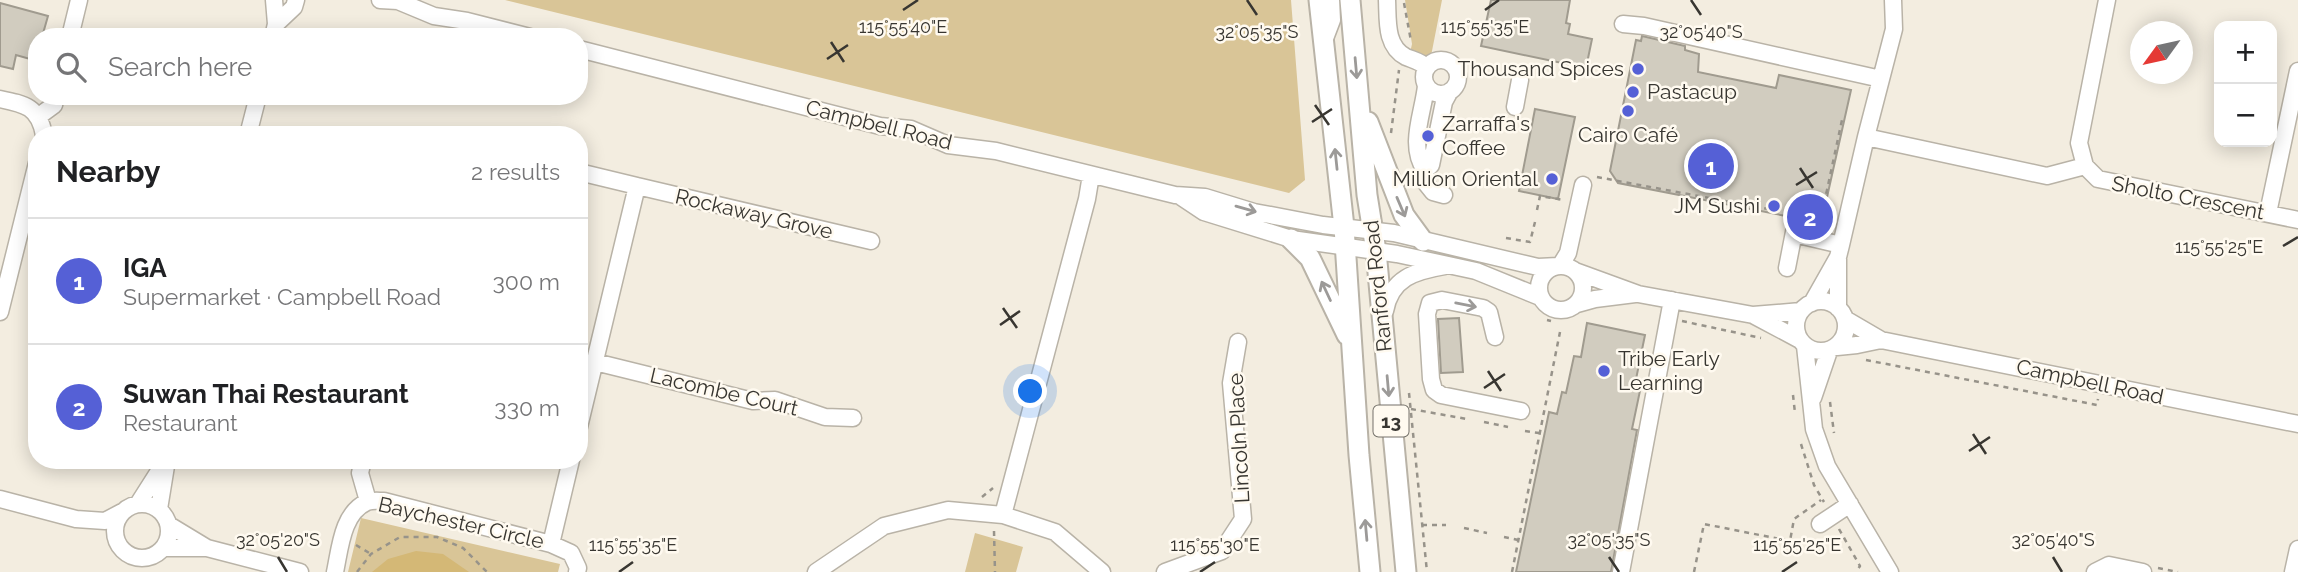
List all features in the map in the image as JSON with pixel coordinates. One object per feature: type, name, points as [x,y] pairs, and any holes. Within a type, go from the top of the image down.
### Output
[{"type":"main road","name":"Ranford Road","points":[[1320,0],[1344,227],[1359,455],[1370,572]]},
{"type":"main road","name":"Ranford Road","points":[[1350,0],[1406,572]]},
{"type":"main road","points":[[1359,98],[1404,215],[1423,241]]},
{"type":"main road","points":[[1291,239],[1310,258],[1353,349]]},
{"type":"street","points":[[72,28],[79,0]]},
{"type":"street","points":[[274,0],[274,28]]},
{"type":"street","points":[[276,28],[296,0]]},
{"type":"street","points":[[380,0],[398,1],[434,16],[495,28]]},
{"type":"street","points":[[1324,41],[1332,20],[1331,0]]},
{"type":"street","points":[[1387,0],[1388,33],[1396,48],[1426,67]]},
{"type":"street","points":[[1811,403],[1833,349],[1846,333],[1842,313],[1839,251],[1894,29],[1893,0]]},
{"type":"street","name":"Sholto Crescent","points":[[2106,0],[2080,143],[2085,166],[2098,179],[2298,220]]},
{"type":"street","points":[[1623,24],[1644,26],[1881,79]]},
{"type":"street","name":"Campbell Road","points":[[588,51],[880,126],[911,129],[948,145],[996,151],[1180,195],[1205,197],[1254,212],[1323,225],[1373,230],[1538,267],[1567,265],[1637,294],[1752,315],[1813,350],[1881,340],[2298,424]]},
{"type":"street","points":[[1425,170],[1431,165],[1444,102],[1457,83],[1459,65],[1440,59],[1426,67],[1423,76],[1426,86],[1416,144],[1419,160],[1425,170],[1425,182],[1433,192],[1444,195]]},
{"type":"street","points":[[2267,214],[2298,71]]},
{"type":"street","points":[[1515,107],[1520,80]]},
{"type":"street","points":[[1426,86],[1434,93],[1450,92]]},
{"type":"street","points":[[0,99],[30,108],[39,116],[42,126]]},
{"type":"street","points":[[39,116],[53,105]]},
{"type":"street","points":[[250,126],[256,105]]},
{"type":"street","points":[[1866,137],[2047,176],[2085,166]]},
{"type":"street","name":"Rockaway Grove","points":[[588,174],[871,242]]},
{"type":"street","points":[[1000,515],[1087,199],[1091,175]]},
{"type":"street","points":[[1567,265],[1544,274],[1540,281],[1540,296],[1545,304],[1557,311],[1570,309],[1577,304],[1584,291],[1583,283],[1567,265],[1570,224],[1590,181]]},
{"type":"street","points":[[588,390],[637,186]]},
{"type":"street","name":"Campbell Road","points":[[1180,195],[1204,212],[1291,239],[1451,265],[1476,271],[1540,296]]},
{"type":"street","points":[[0,312],[28,199]]},
{"type":"street","points":[[1787,268],[1797,223],[1839,251]]},
{"type":"street","points":[[1839,251],[1796,324],[1803,343],[1814,429],[1827,466],[1887,571]]},
{"type":"street","name":"Campbell Road","points":[[1382,326],[1387,296],[1392,288],[1417,273],[1451,265]]},
{"type":"street","name":"Campbell Road","points":[[1577,304],[1637,294]]},
{"type":"street","points":[[1495,337],[1489,312],[1483,308],[1442,300],[1430,303],[1427,314],[1434,390],[1441,395],[1521,411]]},
{"type":"street","points":[[1621,572],[1672,300]]},
{"type":"street","name":"Campbell Road","points":[[1752,315],[1826,302],[1881,340]]},
{"type":"street","name":"Lincoln Place","points":[[1165,572],[1222,551],[1243,519],[1231,383],[1238,342]]},
{"type":"street","name":"Lacombe Court","points":[[595,362],[753,401],[775,400],[825,417],[853,418]]},
{"type":"street","points":[[0,499],[76,519],[105,521],[138,504],[160,469]]},
{"type":"street","points":[[159,509],[165,469]]},
{"type":"street","points":[[361,469],[368,502]]},
{"type":"street","points":[[551,544],[569,469]]},
{"type":"street","name":"Baychester Circle","points":[[335,572],[342,538],[352,514],[368,502],[384,501],[551,544],[570,553],[578,568],[577,572]]},
{"type":"street","points":[[138,504],[159,509],[169,525],[206,548],[300,572]]},
{"type":"street","points":[[1820,524],[1850,504]]},
{"type":"street","points":[[816,572],[884,526],[948,510],[1000,515],[1055,532],[1102,572]]},
{"type":"street","points":[[122,512],[115,531],[121,549],[129,555],[147,558],[160,551],[206,548]]},
{"type":"street","points":[[76,519],[117,540]]},
{"type":"street","points":[[145,572],[168,540],[169,525]]},
{"type":"street","points":[[2293,572],[2298,549]]},
{"type":"street","points":[[129,555],[131,572]]},
{"type":"street","points":[[2095,572],[2109,565],[2143,572]]},
{"type":"path","points":[[1391,135],[1397,76],[1411,42],[1404,0]]},
{"type":"path","points":[[1590,181],[1797,223],[1821,218],[1842,120]]},
{"type":"path","points":[[1537,210],[1540,196],[1574,202]]},
{"type":"path","points":[[1506,238],[1530,242],[1535,222]]},
{"type":"path","points":[[1680,321],[1765,339]]},
{"type":"path","points":[[1512,572],[1560,332]]},
{"type":"path","points":[[1855,358],[2097,405],[2101,384]]},
{"type":"path","points":[[1830,394],[1829,405],[1835,441]]},
{"type":"path","points":[[1411,409],[1467,419]]},
{"type":"path","points":[[1484,422],[1508,427]]},
{"type":"path","points":[[1525,431],[1540,434]]},
{"type":"path","points":[[1694,572],[1704,524],[1790,541],[1794,519],[1822,499]]},
{"type":"path","points":[[995,572],[994,535],[1000,515]]},
{"type":"path","points":[[1422,525],[1447,525]]},
{"type":"path","points":[[1464,528],[1487,533]]},
{"type":"path","points":[[357,572],[371,554],[400,537],[437,537],[463,548],[487,572]]},
{"type":"path","points":[[1504,537],[1518,540]]},
{"type":"path","points":[[1860,566],[1863,572]]},
{"type":"shaded area","points":[[505,0],[1291,0],[1305,180],[1289,193]]},
{"type":"shaded area","points":[[1405,0],[1442,0],[1431,56],[1410,53],[1412,44]]},
{"type":"shaded area","points":[[361,518],[560,564],[558,572],[348,572]]},
{"type":"shaded area","points":[[975,533],[1023,547],[1016,572],[965,572]]},
{"type":"shaded area","points":[[416,551],[443,554],[469,572],[372,572],[388,559]]},
{"type":"building","points":[[1491,0],[1570,0],[1566,23],[1570,24],[1568,34],[1592,39],[1586,68],[1481,46]]},
{"type":"building","points":[[0,3],[48,16],[45,28],[28,28],[28,58],[16,55],[13,69],[0,66]]},
{"type":"building","points":[[1642,36],[1685,46],[1685,50],[1699,54],[1698,72],[1776,88],[1779,75],[1851,90],[1821,224],[1798,217],[1618,183],[1610,171],[1636,40],[1641,41]]},
{"type":"building","points":[[1535,109],[1575,117],[1558,199],[1519,191]]},
{"type":"building","points":[[1459,318],[1463,372],[1441,373],[1438,319]]},
{"type":"building","points":[[1587,323],[1645,335],[1635,384],[1641,386],[1632,429],[1637,430],[1611,572],[1516,572],[1549,412],[1557,414],[1562,392],[1566,393],[1574,356],[1581,357]]},
{"type":"place","name":"Thousand Spices","points":[[1638,69]]},
{"type":"place","name":"Pastacup","points":[[1633,92]]},
{"type":"place","name":"Cairo Café","points":[[1628,111]]},
{"type":"place","name":"Zarraffa's Coffee","points":[[1428,136]]},
{"type":"place","name":"IGA","points":[[1711,166]]},
{"type":"place","name":"Million Oriental","points":[[1552,179]]},
{"type":"place","name":"JM Sushi","points":[[1774,206]]},
{"type":"place","name":"Suwan Thai Restaurant","points":[[1810,217]]},
{"type":"place","name":"Tribe Early Learning","points":[[1604,371]]}]
